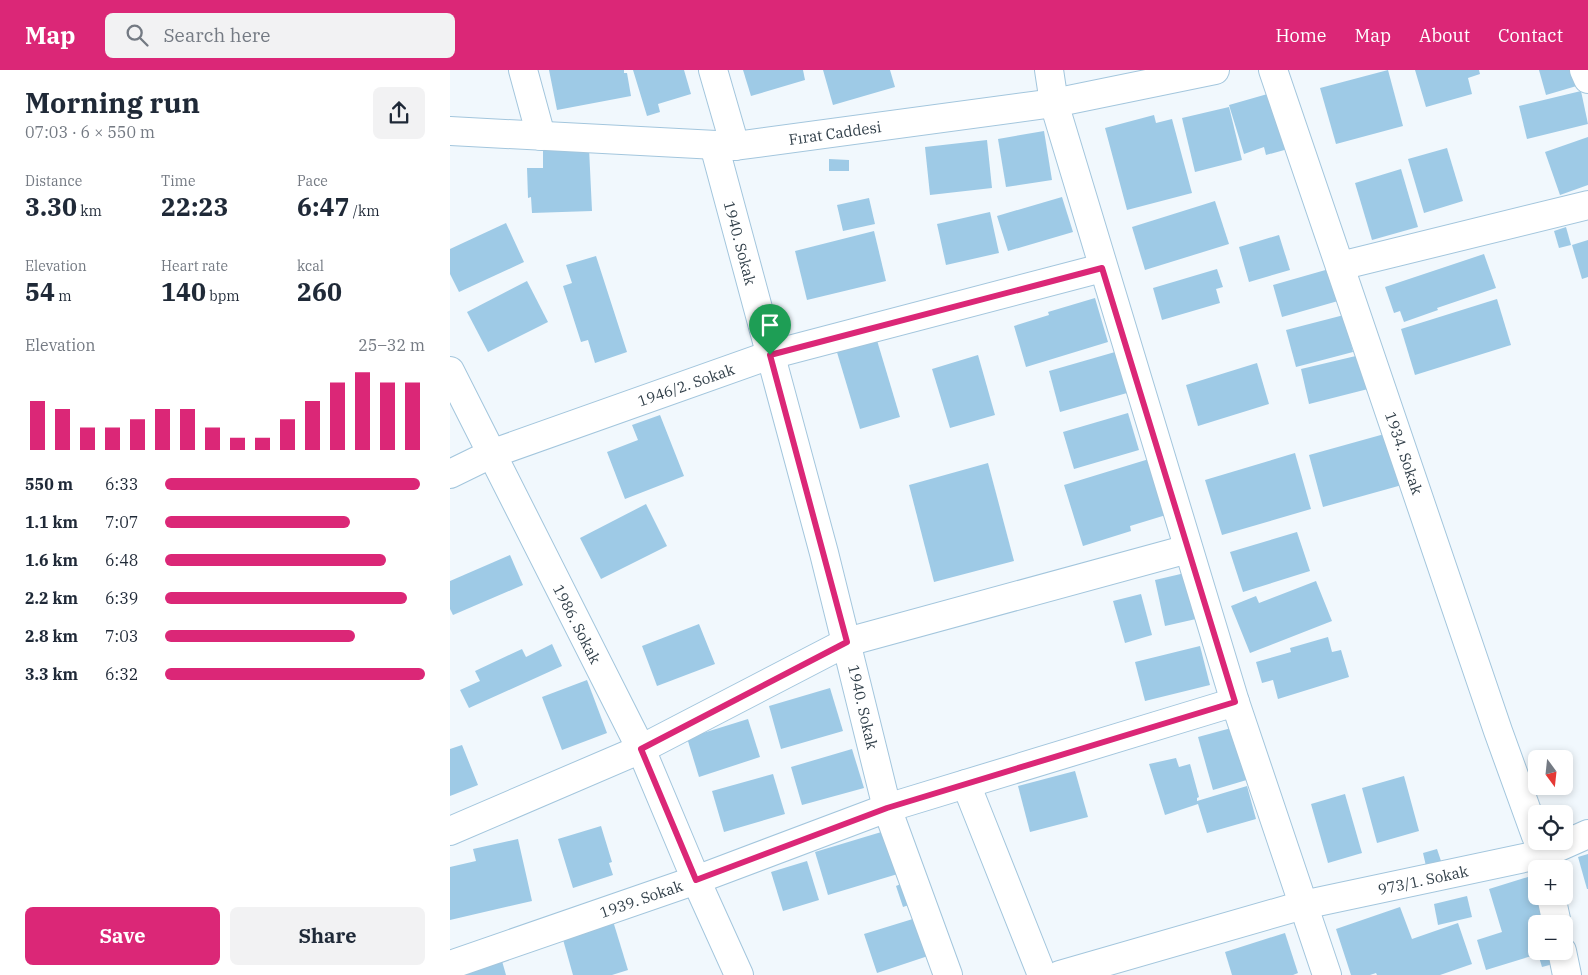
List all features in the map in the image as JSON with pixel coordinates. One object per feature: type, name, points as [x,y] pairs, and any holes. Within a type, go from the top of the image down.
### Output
[{"type":"street","points":[[523,70],[541,136]]},
{"type":"street","name":"1940. Sokak","points":[[713,70],[725,145],[770,355],[847,642],[887,808],[948,975]]},
{"type":"street","points":[[1049,70],[1054,104],[1188,549],[1235,702],[1327,975]]},
{"type":"street","name":"Fırat Caddesi","points":[[450,131],[725,145],[1054,104],[1215,70]]},
{"type":"street","name":"1934. Sokak","points":[[1273,70],[1528,814]]},
{"type":"street","points":[[1584,70],[1588,79]]},
{"type":"street","points":[[1340,266],[1588,204]]},
{"type":"street","name":"1946/2. Sokak","points":[[450,474],[491,454],[770,355],[1102,268]]},
{"type":"street","name":"1986. Sokak","points":[[450,370],[641,749],[696,880],[739,975]]},
{"type":"street","points":[[450,831],[641,749],[847,642],[1188,549]]},
{"type":"street","name":"1939. Sokak","points":[[450,965],[696,880],[887,808],[1235,702]]},
{"type":"street","points":[[966,784],[1042,975]]},
{"type":"street","name":"973/1. Sokak","points":[[1573,839],[1588,834]]},
{"type":"street","name":"973/1. Sokak","points":[[1060,975],[1303,905],[1541,850]]},
{"type":"street","points":[[1564,960],[1567,975]]},
{"type":"building","points":[[549,70],[624,70],[624,73],[627,73],[631,96],[557,110]]},
{"type":"building","points":[[633,70],[684,70],[691,94],[658,104],[660,112],[647,116]]},
{"type":"building","points":[[743,70],[803,70],[805,80],[751,96]]},
{"type":"building","points":[[823,70],[890,70],[895,87],[833,105]]},
{"type":"building","points":[[1388,70],[1403,126],[1336,144],[1320,88]]},
{"type":"building","points":[[1415,70],[1479,70],[1480,74],[1468,78],[1472,94],[1426,107]]},
{"type":"building","points":[[1539,70],[1576,70],[1580,85],[1546,95]]},
{"type":"building","points":[[1581,91],[1588,124],[1527,139],[1519,106]]},
{"type":"building","points":[[1271,93],[1288,149],[1266,155],[1264,147],[1244,154],[1229,105]]},
{"type":"building","points":[[1229,107],[1242,160],[1195,172],[1182,118]]},
{"type":"building","points":[[1154,115],[1156,123],[1172,119],[1192,193],[1127,210],[1105,128]]},
{"type":"building","points":[[1044,131],[1052,180],[1006,187],[998,139]]},
{"type":"building","points":[[1588,137],[1588,185],[1560,195],[1545,152]]},
{"type":"building","points":[[987,140],[992,188],[930,195],[925,147]]},
{"type":"building","points":[[589,148],[592,211],[532,213],[531,197],[528,198],[527,168],[543,168],[543,149]]},
{"type":"building","points":[[1447,148],[1463,201],[1424,213],[1408,159]]},
{"type":"building","points":[[829,159],[849,160],[849,171],[829,171]]},
{"type":"building","points":[[1401,169],[1418,227],[1372,240],[1355,183]]},
{"type":"building","points":[[1062,197],[1073,232],[1008,251],[997,216]]},
{"type":"building","points":[[869,198],[875,224],[843,231],[837,205]]},
{"type":"building","points":[[1215,201],[1229,244],[1145,270],[1132,227]]},
{"type":"building","points":[[990,212],[999,253],[946,265],[937,224]]},
{"type":"building","points":[[506,223],[524,262],[459,292],[450,274],[450,249]]},
{"type":"building","points":[[1566,227],[1571,245],[1559,248],[1554,231]]},
{"type":"building","points":[[874,231],[886,281],[807,300],[795,251]]},
{"type":"building","points":[[1279,235],[1290,270],[1249,282],[1239,247]]},
{"type":"building","points":[[1588,240],[1588,277],[1582,279],[1572,245]]},
{"type":"building","points":[[1484,254],[1496,288],[1437,308],[1438,310],[1404,322],[1400,311],[1394,313],[1385,287]]},
{"type":"building","points":[[596,256],[627,352],[595,363],[588,340],[581,342],[563,286],[572,283],[566,265]]},
{"type":"building","points":[[1217,269],[1223,287],[1216,289],[1220,303],[1162,320],[1153,288]]},
{"type":"building","points":[[1329,269],[1338,301],[1282,317],[1273,285]]},
{"type":"building","points":[[527,281],[548,322],[488,352],[467,312]]},
{"type":"building","points":[[1095,298],[1108,342],[1026,367],[1014,326],[1049,315],[1048,312]]},
{"type":"building","points":[[1497,299],[1511,345],[1415,375],[1401,329]]},
{"type":"building","points":[[1344,315],[1353,352],[1296,367],[1286,330]]},
{"type":"building","points":[[876,337],[900,417],[860,429],[836,349]]},
{"type":"building","points":[[1115,352],[1127,393],[1060,412],[1049,371]]},
{"type":"building","points":[[978,355],[995,415],[950,428],[932,369]]},
{"type":"building","points":[[1360,355],[1368,389],[1309,404],[1301,369]]},
{"type":"building","points":[[1257,363],[1269,404],[1198,426],[1186,385]]},
{"type":"building","points":[[1128,413],[1139,450],[1074,469],[1063,432]]},
{"type":"building","points":[[660,415],[684,476],[625,499],[607,452],[638,440],[632,425]]},
{"type":"building","points":[[1388,433],[1402,485],[1323,507],[1309,455]]},
{"type":"building","points":[[1295,453],[1311,509],[1222,535],[1205,480]]},
{"type":"building","points":[[1149,459],[1166,515],[1130,526],[1131,531],[1083,546],[1064,485]]},
{"type":"building","points":[[988,463],[1014,561],[934,582],[909,485]]},
{"type":"building","points":[[646,504],[667,546],[601,579],[580,538]]},
{"type":"building","points":[[1297,532],[1310,571],[1243,592],[1230,552]]},
{"type":"building","points":[[510,555],[523,585],[453,615],[450,609],[450,581]]},
{"type":"building","points":[[1185,573],[1196,619],[1165,626],[1155,580]]},
{"type":"building","points":[[1316,581],[1332,621],[1250,653],[1231,606],[1256,596],[1259,603]]},
{"type":"building","points":[[1141,594],[1152,635],[1125,643],[1113,601]]},
{"type":"building","points":[[699,624],[715,664],[657,686],[642,646]]},
{"type":"building","points":[[1328,637],[1332,652],[1341,650],[1349,677],[1278,699],[1273,680],[1262,683],[1256,662],[1291,652],[1290,648]]},
{"type":"building","points":[[552,644],[562,666],[469,708],[460,690],[480,681],[475,671],[522,649],[526,657]]},
{"type":"building","points":[[1200,646],[1210,685],[1145,701],[1135,662]]},
{"type":"building","points":[[587,680],[607,733],[562,750],[542,697]]},
{"type":"building","points":[[830,688],[843,731],[781,749],[769,706]]},
{"type":"building","points":[[748,719],[760,757],[699,777],[687,738]]},
{"type":"building","points":[[1235,727],[1250,779],[1213,790],[1198,737]]},
{"type":"building","points":[[462,745],[478,785],[450,796],[450,749]]},
{"type":"building","points":[[852,749],[864,788],[802,805],[791,767]]},
{"type":"building","points":[[1176,758],[1179,767],[1190,764],[1199,797],[1197,801],[1247,786],[1256,819],[1207,833],[1198,804],[1165,815],[1149,764]]},
{"type":"building","points":[[1075,771],[1088,817],[1030,832],[1018,786]]},
{"type":"building","points":[[773,774],[785,814],[724,832],[712,791]]},
{"type":"building","points":[[1404,776],[1419,831],[1377,843],[1362,788]]},
{"type":"building","points":[[1345,794],[1362,853],[1328,863],[1311,804]]},
{"type":"building","points":[[601,826],[612,862],[609,863],[613,875],[573,888],[558,839]]},
{"type":"building","points":[[888,830],[901,873],[828,895],[815,852]]},
{"type":"building","points":[[518,839],[532,901],[450,920],[450,867],[476,861],[473,849]]},
{"type":"building","points":[[1437,849],[1441,861],[1426,866],[1423,853]]},
{"type":"building","points":[[1588,854],[1588,889],[1587,889],[1578,857]]},
{"type":"building","points":[[807,861],[819,900],[783,911],[771,872]]},
{"type":"building","points":[[1528,877],[1528,905],[1540,905],[1543,915],[1528,915],[1528,957],[1486,970],[1477,940],[1502,932],[1489,889]]},
{"type":"building","points":[[908,881],[915,903],[903,907],[896,886]]},
{"type":"building","points":[[1467,896],[1472,917],[1438,925],[1434,904]]},
{"type":"building","points":[[1400,907],[1412,939],[1458,923],[1472,964],[1440,975],[1377,975],[1376,973],[1370,975],[1351,975],[1336,929]]},
{"type":"building","points":[[916,918],[928,956],[877,973],[864,934]]},
{"type":"building","points":[[613,921],[628,970],[612,975],[573,975],[562,936]]},
{"type":"building","points":[[1285,933],[1298,973],[1293,975],[1232,975],[1225,952]]},
{"type":"building","points":[[1540,960],[1556,960],[1557,963],[1542,967]]},
{"type":"building","points":[[502,961],[506,975],[450,975]]},
{"type":"route","points":[[1102,268],[1235,702],[887,808],[696,880],[641,749],[847,642],[770,355],[1102,268]]}]
